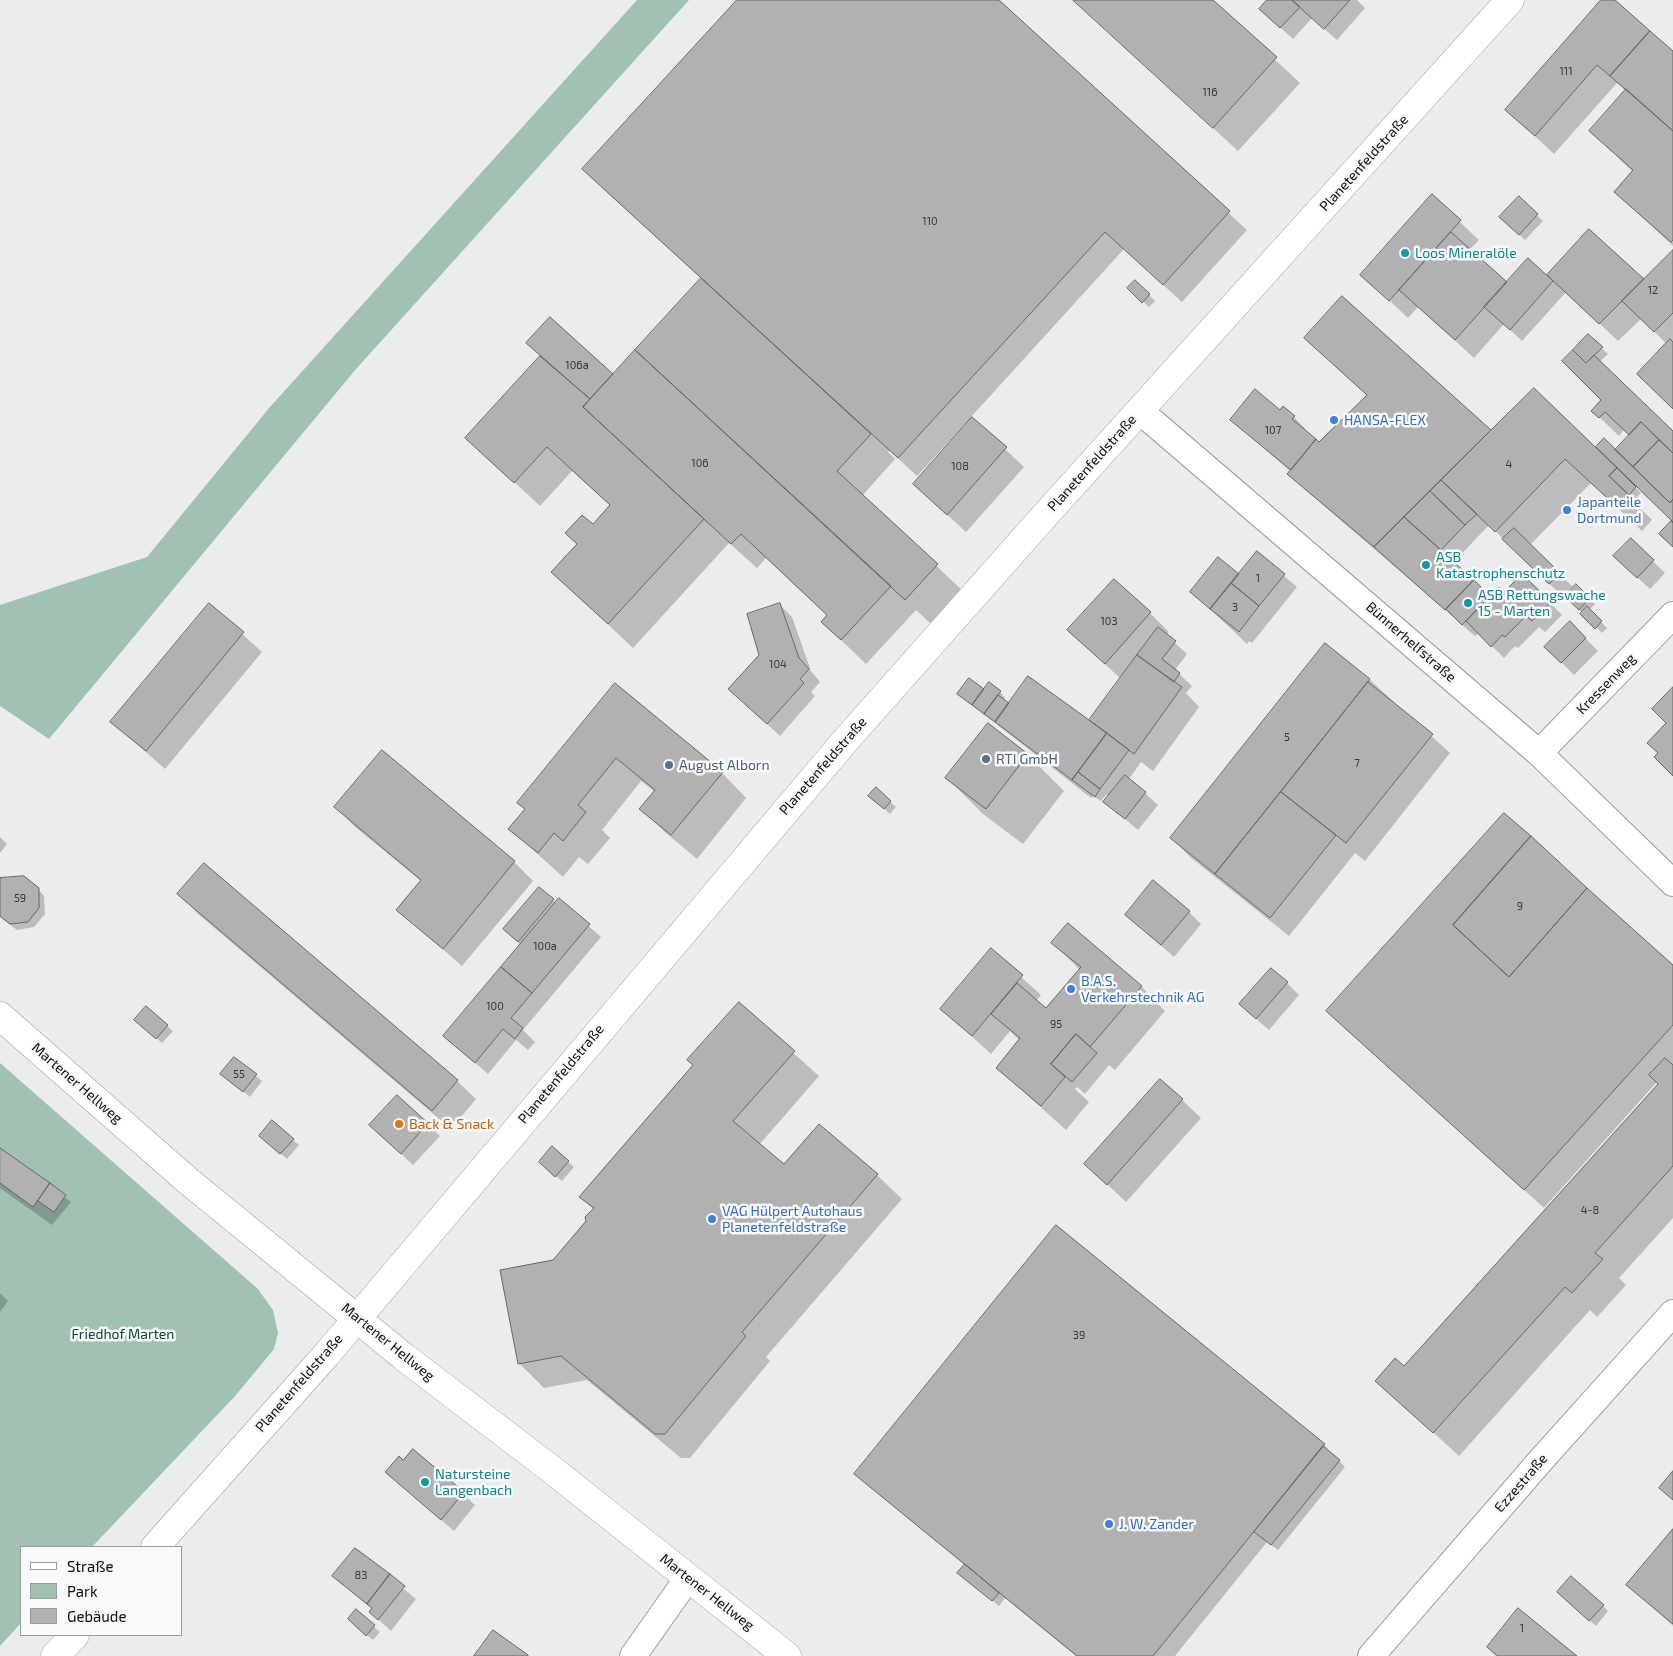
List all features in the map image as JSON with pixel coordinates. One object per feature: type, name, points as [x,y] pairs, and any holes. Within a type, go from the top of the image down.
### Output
[{"type":"street","name":"Planetenfeldstraße","points":[[155,1546],[326,1354],[794,800],[1140,411],[1510,0]]},
{"type":"street","name":"Bünnerhelfstraße","points":[[1140,411],[1539,753],[1673,883]]},
{"type":"street","name":"Kressenweg","points":[[1539,753],[1673,615]]},
{"type":"street","name":"Martener Hellweg","points":[[0,1016],[187,1180],[404,1358],[551,1469],[787,1656]]},
{"type":"street","name":"Ezzestraße","points":[[1372,1656],[1542,1459],[1673,1313]]},
{"type":"street","points":[[633,1656],[688,1578]]},
{"type":"street","points":[[55,1656],[74,1636]]},
{"type":"green space","points":[[637,0],[689,0],[356,369],[49,739],[0,706],[0,605],[147,557],[270,407]]},
{"type":"green space","name":"Friedhof Marten","points":[[0,1063],[258,1289],[273,1310],[278,1333],[274,1349],[236,1395],[93,1546],[20,1546],[20,1624],[0,1646]]},
{"type":"building","points":[[737,0],[999,0],[1230,211],[1163,285],[1105,232],[898,458],[582,169]]},
{"type":"building","points":[[1073,0],[1213,0],[1277,57],[1213,128]]},
{"type":"building","points":[[1267,0],[1292,0],[1300,7],[1280,28],[1259,9]]},
{"type":"building","points":[[1292,0],[1350,0],[1324,29]]},
{"type":"building","points":[[1601,0],[1615,0],[1650,31],[1610,76],[1597,65],[1535,136],[1505,110]]},
{"type":"building","points":[[1650,31],[1673,51],[1673,131],[1610,76]]},
{"type":"building","points":[[1626,89],[1673,131],[1673,240],[1671,242],[1614,192],[1633,170],[1589,131]]},
{"type":"building","name":"Loos Mineralöle","points":[[1432,194],[1461,220],[1389,301],[1360,275]]},
{"type":"building","points":[[1519,196],[1538,214],[1519,235],[1499,217]]},
{"type":"building","points":[[1589,229],[1644,279],[1599,324],[1547,275]]},
{"type":"building","points":[[1451,232],[1507,282],[1455,340],[1399,290]]},
{"type":"building","points":[[1673,250],[1673,313],[1654,332],[1622,301]]},
{"type":"building","points":[[1528,258],[1553,281],[1510,330],[1484,307]]},
{"type":"building","points":[[701,278],[871,434],[837,471],[938,564],[905,600],[635,350]]},
{"type":"building","points":[[1135,280],[1150,294],[1142,303],[1127,288]]},
{"type":"building","points":[[1342,296],[1491,430],[1374,547],[1287,474],[1316,439],[1319,442],[1367,395],[1304,338]]},
{"type":"building","points":[[550,317],[613,374],[590,399],[526,343]]},
{"type":"building","points":[[1588,334],[1603,347],[1586,363],[1573,350]]},
{"type":"building","points":[[1670,339],[1673,342],[1673,409],[1637,374]]},
{"type":"building","points":[[635,350],[891,586],[841,640],[821,622],[827,615],[741,534],[731,544],[583,407]]},
{"type":"building","points":[[1573,350],[1586,363],[1594,355],[1673,431],[1673,453],[1641,422],[1629,435],[1605,412],[1599,418],[1591,411],[1601,400],[1562,361]]},
{"type":"building","points":[[540,356],[590,399],[583,407],[704,519],[608,624],[551,572],[577,544],[565,533],[582,515],[593,524],[610,505],[547,447],[514,483],[465,438]]},
{"type":"building","points":[[1534,388],[1617,468],[1609,476],[1629,495],[1617,507],[1565,459],[1495,532],[1441,480]]},
{"type":"building","points":[[1255,389],[1280,410],[1283,406],[1295,416],[1292,419],[1316,439],[1291,470],[1230,420]]},
{"type":"building","points":[[972,417],[1007,447],[947,515],[913,484]]},
{"type":"building","points":[[1641,422],[1659,440],[1633,467],[1615,450]]},
{"type":"building","points":[[1604,438],[1670,503],[1673,499],[1673,522],[1596,447]]},
{"type":"building","points":[[1659,440],[1673,453],[1673,499],[1670,503],[1633,467]]},
{"type":"building","points":[[1617,468],[1636,487],[1629,495],[1609,476]]},
{"type":"building","points":[[1441,480],[1477,514],[1465,525],[1430,491]]},
{"type":"building","points":[[1430,491],[1465,525],[1441,550],[1404,517]]},
{"type":"building","name":"ASB Katastrophenschutz","points":[[1404,517],[1474,580],[1445,610],[1374,547]]},
{"type":"building","points":[[1671,521],[1673,523],[1673,547],[1659,534]]},
{"type":"building","points":[[1514,528],[1560,573],[1549,584],[1502,539]]},
{"type":"building","points":[[1631,538],[1654,560],[1637,578],[1613,556]]},
{"type":"building","points":[[1257,551],[1285,574],[1259,606],[1231,583]]},
{"type":"building","points":[[1218,557],[1239,574],[1210,609],[1190,592]]},
{"type":"building","points":[[1522,574],[1551,602],[1532,621],[1526,616],[1505,637],[1502,635],[1491,647],[1466,621],[1499,587],[1504,592]]},
{"type":"building","points":[[1114,579],[1151,612],[1105,664],[1067,630]]},
{"type":"building","name":"ASB Rettungswache 15 - Marten","points":[[1474,580],[1490,596],[1462,625],[1446,609]]},
{"type":"building","points":[[1231,583],[1259,606],[1239,632],[1210,609]]},
{"type":"building","points":[[1576,584],[1590,598],[1579,610],[1564,596]]},
{"type":"building","points":[[209,603],[244,632],[146,751],[110,722]]},
{"type":"building","points":[[780,603],[799,658],[809,669],[800,679],[804,683],[767,724],[728,689],[759,655],[747,614]]},
{"type":"building","points":[[1587,606],[1602,621],[1595,629],[1580,614]]},
{"type":"building","points":[[1570,621],[1586,638],[1561,663],[1544,647]]},
{"type":"building","points":[[1158,627],[1176,641],[1162,659],[1180,673],[1174,682],[1137,655]]},
{"type":"building","points":[[1325,643],[1370,679],[1215,874],[1170,838]]},
{"type":"building","points":[[1137,655],[1182,687],[1134,754],[1089,720]]},
{"type":"building","points":[[1028,676],[1107,733],[1072,780],[995,722]]},
{"type":"building","points":[[969,678],[984,689],[972,705],[957,694]]},
{"type":"building","points":[[989,682],[1001,691],[984,714],[972,705]]},
{"type":"building","points":[[1368,682],[1433,734],[1346,843],[1281,792]]},
{"type":"building","name":"August Alborn","points":[[615,683],[723,772],[671,835],[639,809],[655,790],[616,758],[578,805],[586,812],[563,841],[554,833],[538,853],[508,829],[525,809],[517,803]]},
{"type":"building","points":[[1673,687],[1673,776],[1654,757],[1658,753],[1647,743],[1666,723],[1652,709]]},
{"type":"building","points":[[998,695],[1009,703],[995,722],[984,714]]},
{"type":"building","points":[[988,723],[1028,754],[986,809],[945,778]]},
{"type":"building","points":[[1107,733],[1129,750],[1100,789],[1078,772]]},
{"type":"building","points":[[382,750],[515,861],[443,949],[396,910],[421,880],[334,807]]},
{"type":"building","points":[[1078,772],[1100,789],[1095,797],[1072,780]]},
{"type":"building","points":[[1125,775],[1146,792],[1125,819],[1103,802]]},
{"type":"building","points":[[876,787],[891,801],[884,809],[868,796]]},
{"type":"building","points":[[1281,792],[1336,835],[1270,918],[1215,874]]},
{"type":"building","points":[[1504,813],[1531,836],[1453,925],[1509,977],[1587,888],[1673,965],[1673,1025],[1524,1190],[1326,1011]]},
{"type":"building","points":[[1531,836],[1587,888],[1509,977],[1453,925]]},
{"type":"building","points":[[204,863],[458,1080],[432,1111],[177,894]]},
{"type":"building","points":[[24,876],[39,888],[39,908],[28,922],[10,924],[0,916],[0,878]]},
{"type":"building","points":[[1153,880],[1190,911],[1161,945],[1125,915]]},
{"type":"building","points":[[539,887],[554,899],[518,942],[503,929]]},
{"type":"building","points":[[559,898],[590,924],[532,993],[501,967]]},
{"type":"building","points":[[1068,923],[1142,986],[1090,1047],[1076,1034],[1051,1064],[1065,1077],[1041,1106],[996,1068],[1020,1038],[991,1014],[1017,983],[1046,1008],[1081,967],[1051,943]]},
{"type":"building","points":[[991,948],[1023,975],[972,1036],[940,1009]]},
{"type":"building","points":[[501,967],[532,993],[511,1018],[523,1028],[515,1039],[503,1029],[475,1063],[443,1036]]},
{"type":"building","points":[[1271,968],[1288,982],[1256,1019],[1239,1004]]},
{"type":"building","name":"VAG Hülpert Autohaus Planetenfeldstraße","points":[[739,1002],[795,1051],[733,1121],[784,1164],[819,1124],[878,1174],[742,1332],[746,1336],[665,1434],[655,1434],[561,1356],[518,1364],[500,1270],[553,1260],[586,1221],[585,1217],[594,1208],[579,1197],[693,1065],[687,1060]]},
{"type":"building","points":[[146,1006],[168,1025],[156,1039],[134,1020]]},
{"type":"building","points":[[1076,1034],[1097,1053],[1072,1082],[1051,1064]]},
{"type":"building","points":[[234,1057],[257,1074],[243,1092],[220,1074]]},
{"type":"building","points":[[1665,1058],[1673,1065],[1673,1166],[1595,1253],[1603,1259],[1572,1293],[1565,1287],[1433,1433],[1375,1381],[1395,1358],[1404,1366],[1658,1084],[1649,1075]]},
{"type":"building","points":[[1160,1079],[1183,1099],[1107,1185],[1084,1164]]},
{"type":"building","name":"Back & Snack","points":[[397,1095],[428,1123],[401,1154],[369,1125]]},
{"type":"building","points":[[272,1120],[294,1139],[280,1154],[259,1136]]},
{"type":"building","points":[[552,1146],[569,1161],[555,1177],[539,1162]]},
{"type":"building","points":[[0,1148],[50,1183],[33,1207],[0,1183]]},
{"type":"building","points":[[50,1183],[66,1195],[54,1212],[38,1201]]},
{"type":"building","points":[[1056,1225],[1325,1444],[1153,1656],[1077,1656],[854,1474]]},
{"type":"building","points":[[1323,1446],[1340,1460],[1271,1545],[1254,1532]]},
{"type":"building","name":"Natursteine Langenbach","points":[[413,1449],[464,1492],[441,1520],[385,1472],[399,1456],[403,1460]]},
{"type":"building","points":[[1673,1471],[1673,1500],[1659,1488]]},
{"type":"building","points":[[1673,1529],[1673,1624],[1626,1585]]},
{"type":"building","points":[[355,1548],[390,1574],[367,1604],[332,1576]]},
{"type":"building","points":[[965,1564],[999,1593],[992,1601],[957,1573]]},
{"type":"building","points":[[390,1574],[405,1586],[378,1620],[369,1612],[372,1608],[367,1604]]},
{"type":"building","points":[[1571,1576],[1604,1605],[1589,1621],[1557,1592]]},
{"type":"building","points":[[1518,1608],[1577,1656],[1497,1656],[1487,1647]]},
{"type":"building","points":[[356,1609],[375,1625],[366,1636],[348,1619]]},
{"type":"building","points":[[493,1630],[528,1655],[528,1656],[474,1656]]},
{"type":"place","name":"Loos Mineralöle","points":[[1405,253]]},
{"type":"place","name":"HANSA-FLEX","points":[[1334,420]]},
{"type":"place","name":"Japanteile Dortmund","points":[[1567,510]]},
{"type":"place","name":"ASB Katastrophenschutz","points":[[1426,565]]},
{"type":"place","name":"ASB Rettungswache 15 - Marten","points":[[1468,603]]},
{"type":"place","name":"RTI GmbH","points":[[986,759]]},
{"type":"place","name":"August Alborn","points":[[669,765]]},
{"type":"place","name":"B.A.S. Verkehrstechnik AG","points":[[1071,989]]},
{"type":"place","name":"Back & Snack","points":[[399,1124]]},
{"type":"place","name":"VAG Hülpert Autohaus Planetenfeldstraße","points":[[712,1219]]},
{"type":"place","name":"Natursteine Langenbach","points":[[425,1482]]},
{"type":"place","name":"J. W. Zander","points":[[1109,1524]]}]
